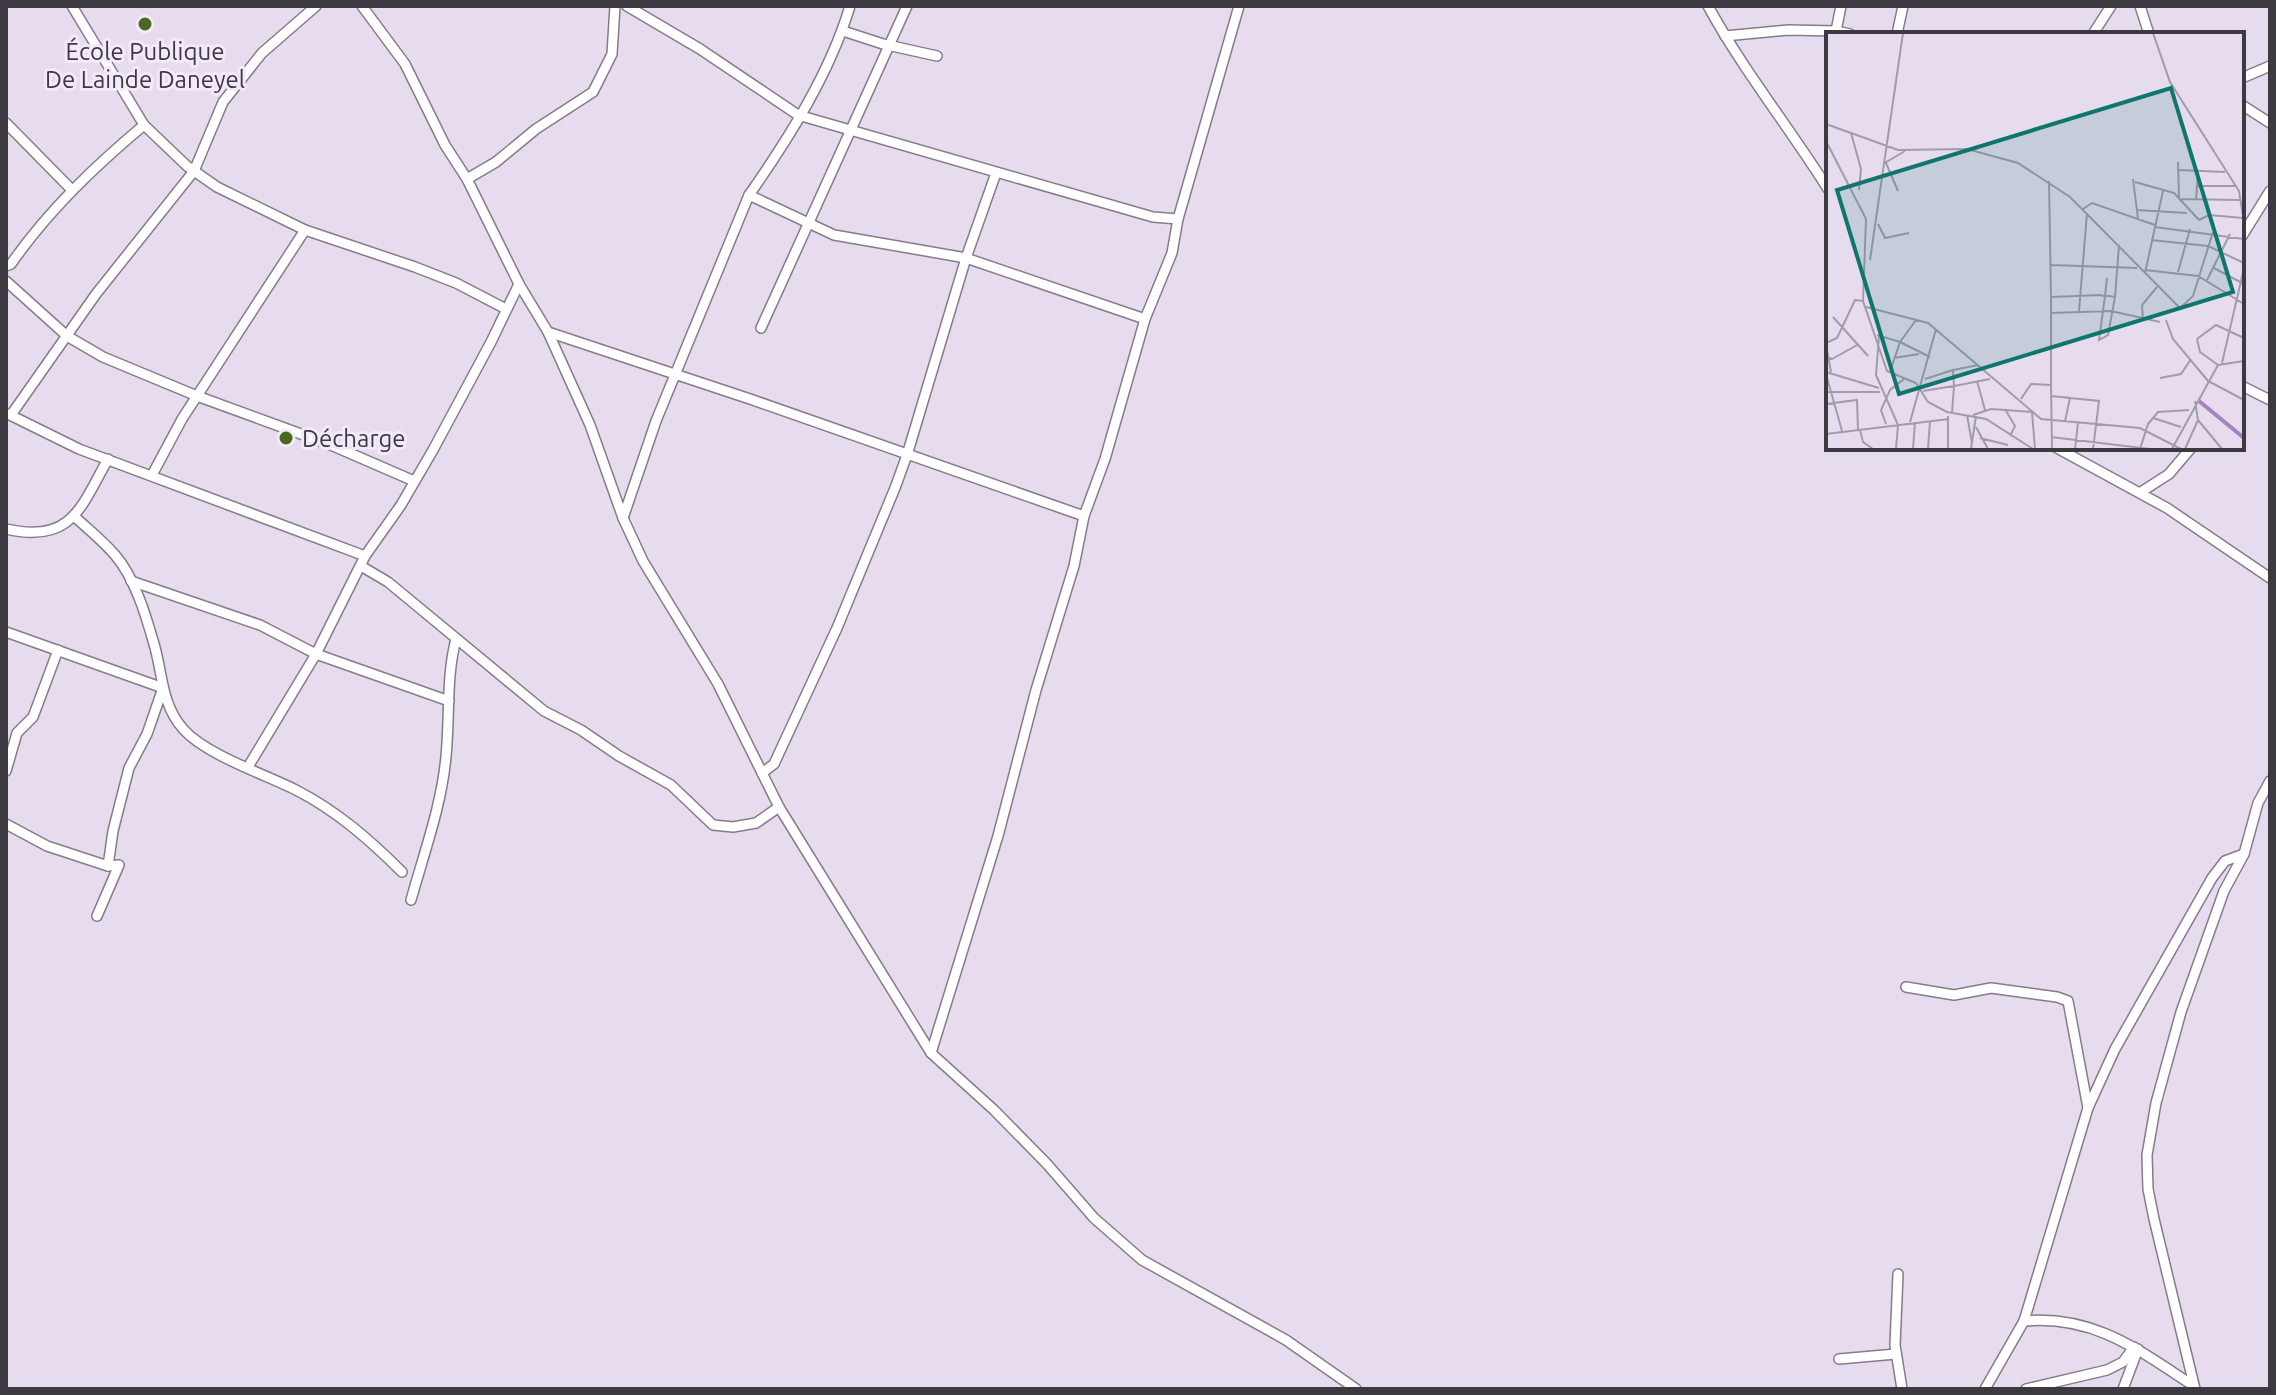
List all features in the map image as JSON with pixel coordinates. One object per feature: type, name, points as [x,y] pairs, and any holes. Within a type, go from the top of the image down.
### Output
[{"type":"street","points":[[72,6],[144,125],[194,171],[217,187],[305,230],[429,272],[506,309]]},
{"type":"street","points":[[316,6],[262,53],[223,102],[194,171],[105,282],[8,414],[79,449],[365,556]]},
{"type":"street","points":[[362,6],[405,64],[519,284],[548,332],[590,425],[623,518],[643,561],[718,684],[779,807],[931,1053],[1005,1121],[1094,1218],[1142,1260],[1286,1340],[1356,1389]]},
{"type":"street","points":[[467,179],[496,162],[536,129],[593,92],[612,54],[615,6]]},
{"type":"street","points":[[627,6],[700,49],[798,115],[1153,217],[1178,219]]},
{"type":"street","points":[[623,518],[656,421],[749,195],[788,140],[843,31],[850,6]]},
{"type":"street","points":[[761,328],[907,6]]},
{"type":"street","points":[[931,1053],[1010,795],[1036,690],[1074,566],[1084,516],[1105,459],[1145,319],[1172,253],[1178,219],[1239,6]]},
{"type":"street","points":[[1708,6],[1826,186]]},
{"type":"street","points":[[1836,31],[1841,6]]},
{"type":"street","points":[[1897,32],[1903,6]]},
{"type":"street","points":[[2094,32],[2111,6]]},
{"type":"street","points":[[2140,6],[2148,32]]},
{"type":"street","points":[[843,31],[937,56]]},
{"type":"street","points":[[1725,36],[1760,31],[1841,32]]},
{"type":"street","points":[[2244,77],[2270,66]]},
{"type":"street","points":[[2244,106],[2270,123]]},
{"type":"street","points":[[6,123],[72,190]]},
{"type":"street","points":[[6,266],[11,264],[31,235],[72,190],[144,125]]},
{"type":"street","points":[[762,773],[774,764],[837,628],[907,455],[966,258],[996,173]]},
{"type":"street","points":[[2244,233],[2270,191]]},
{"type":"street","points":[[749,195],[834,235],[966,258],[1145,319]]},
{"type":"street","points":[[152,475],[197,396],[305,230]]},
{"type":"street","points":[[6,281],[67,336],[103,357],[197,396],[331,445],[414,481]]},
{"type":"street","points":[[248,767],[316,654],[365,556],[414,481],[519,284]]},
{"type":"street","points":[[548,332],[1084,516]]},
{"type":"street","points":[[2244,387],[2270,400]]},
{"type":"street","points":[[2061,450],[2141,492],[2270,578]]},
{"type":"street","points":[[2141,492],[2169,474],[2189,450]]},
{"type":"street","points":[[6,529],[27,533],[65,525],[75,517],[108,459]]},
{"type":"street","points":[[75,517],[117,556],[131,581],[155,646],[163,688],[175,718],[184,730],[211,750],[337,814],[361,832],[402,872]]},
{"type":"street","points":[[361,566],[388,582],[544,711],[671,785],[713,825],[733,827],[756,823],[779,807]]},
{"type":"street","points":[[131,581],[260,625],[316,654],[449,701]]},
{"type":"street","points":[[6,632],[163,688]]},
{"type":"street","points":[[411,900],[446,758],[450,661],[456,639]]},
{"type":"street","points":[[6,771],[17,733],[33,717],[58,650]]},
{"type":"street","points":[[108,866],[113,831],[129,768],[147,734],[163,688]]},
{"type":"street","points":[[6,730],[17,733]]},
{"type":"street","points":[[2195,1388],[2154,1219],[2148,1189],[2147,1155],[2156,1103],[2181,1012],[2224,891],[2244,854],[2258,803],[2270,781]]},
{"type":"street","points":[[6,824],[47,846],[108,866],[119,865],[97,916]]},
{"type":"street","points":[[1985,1389],[2024,1321],[2088,1108],[2115,1049],[2212,878],[2225,861],[2244,854]]},
{"type":"street","points":[[1906,987],[1954,995],[1991,988],[2068,1001],[2088,1108]]},
{"type":"street","points":[[1898,1274],[1896,1354],[1902,1389]]},
{"type":"street","points":[[2024,1321],[2069,1321],[2114,1335],[2195,1388]]},
{"type":"street","points":[[2026,1389],[2107,1370],[2123,1362],[2136,1348]]},
{"type":"street","points":[[2123,1389],[2136,1348]]},
{"type":"street","points":[[1839,1359],[1896,1354]]},
{"type":"place","name":"École Publique De Lainde Daneyel","points":[[145,24]]},
{"type":"place","name":"Décharge","points":[[286,438]]}]
